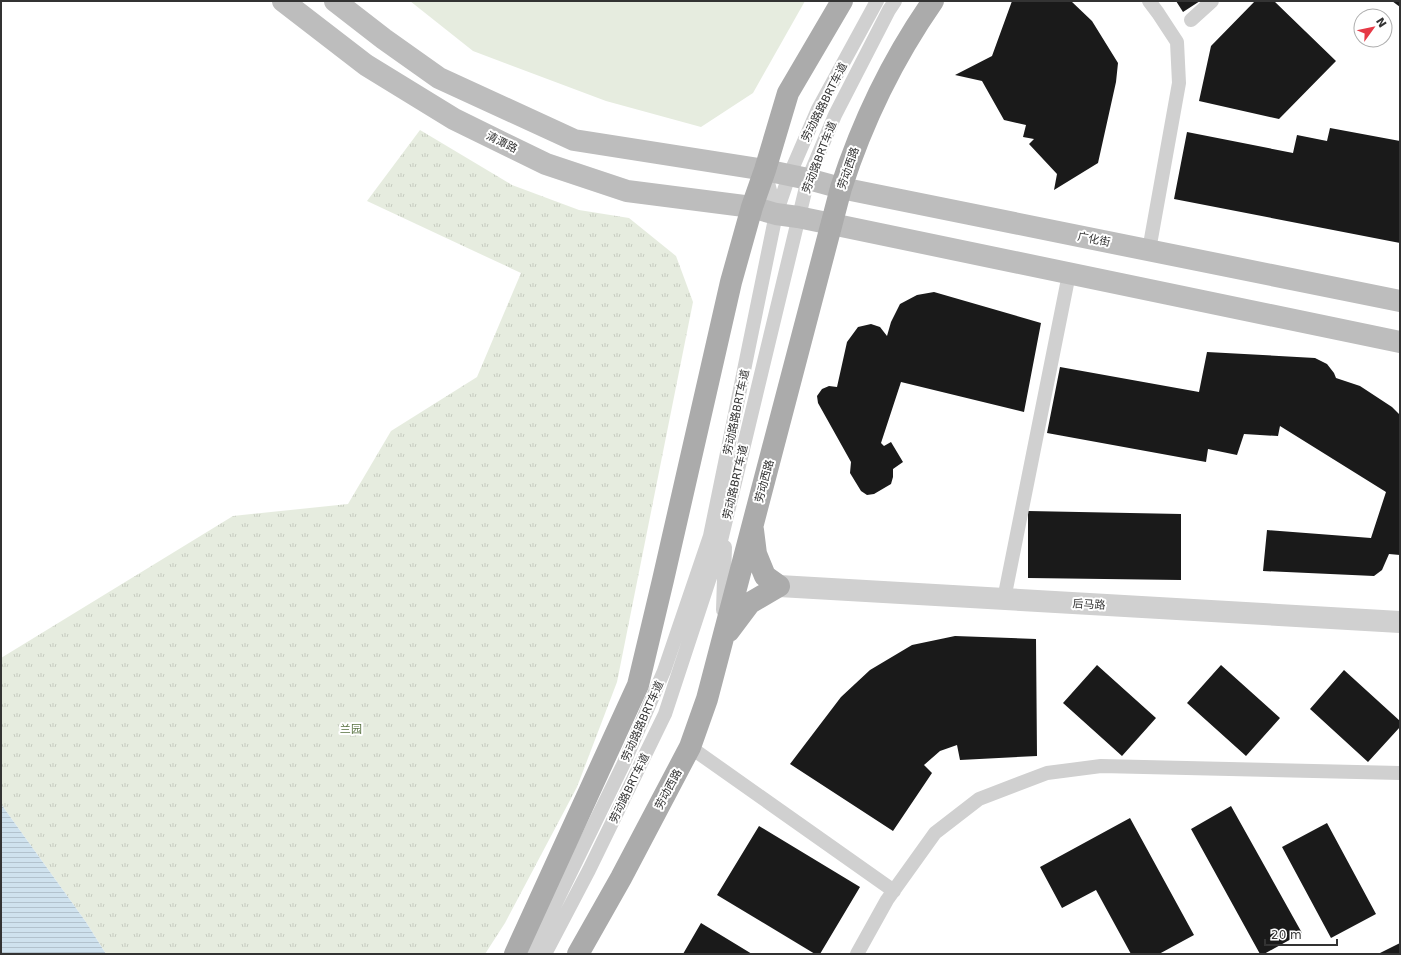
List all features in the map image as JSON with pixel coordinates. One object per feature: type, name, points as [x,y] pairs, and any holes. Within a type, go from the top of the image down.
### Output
[{"type":"main road","name":"清潭路","points":[[283,1],[366,65],[454,119],[546,164],[627,191],[752,207],[776,214],[832,224]]},
{"type":"main road","points":[[335,1],[384,39],[440,78],[574,140],[765,170],[799,178]]},
{"type":"main road","points":[[515,954],[638,685],[731,282],[752,207],[765,170],[788,93],[842,1]]},
{"type":"main road","name":"劳动西路","points":[[578,954],[621,878],[690,747],[707,699],[752,524],[849,162],[872,106],[917,23],[933,1]]},
{"type":"main road","name":"广化街","points":[[799,178],[841,188],[1400,301]]},
{"type":"main road","points":[[832,224],[1400,342]]},
{"type":"main road","points":[[722,640],[750,603],[779,586],[765,576],[756,554],[752,524]]},
{"type":"street","name":"后马路","points":[[779,586],[1400,622]]},
{"type":"lane","name":"劳动路路BRT车道","points":[[531,954],[623,764],[664,671],[710,536],[776,214],[799,178],[818,109],[877,1]]},
{"type":"lane","name":"劳动路BRT车道","points":[[545,954],[589,870],[665,714],[718,553],[798,217],[799,178],[835,115],[895,1]]},
{"type":"lane","points":[[1149,1],[1158,12],[1177,42],[1179,83],[1149,250]]},
{"type":"lane","points":[[1191,20],[1212,1]]},
{"type":"lane","points":[[765,170],[776,214]]},
{"type":"lane","points":[[776,214],[799,178]]},
{"type":"lane","points":[[1004,599],[1069,274]]},
{"type":"lane","points":[[722,640],[726,517]]},
{"type":"lane","points":[[690,747],[894,891]]},
{"type":"lane","points":[[858,954],[888,900],[935,833],[979,799],[1047,773],[1100,766],[1400,773]]},
{"type":"green space","points":[[410,1],[805,1],[753,93],[701,127],[606,101],[473,51]]},
{"type":"green space","name":"兰园","points":[[420,130],[512,185],[579,210],[629,218],[676,256],[693,302],[617,682],[577,787],[505,923],[485,954],[106,954],[86,922],[1,804],[1,658],[233,516],[348,504],[391,431],[477,377],[521,273],[367,201]]},
{"type":"water","points":[[1,804],[86,922],[106,954],[1,954]]},
{"type":"building","points":[[1012,1],[1071,1],[1092,21],[1118,63],[1116,82],[1098,163],[1054,190],[1057,174],[1029,144],[1034,139],[1023,137],[1026,125],[1004,120],[982,81],[955,75],[992,56]]},
{"type":"building","points":[[1176,1],[1200,1],[1183,12]]},
{"type":"building","points":[[1255,1],[1274,1],[1336,61],[1279,119],[1199,101],[1211,46]]},
{"type":"building","points":[[1392,1],[1400,1],[1400,7]]},
{"type":"building","points":[[1330,128],[1400,141],[1400,243],[1174,199],[1187,132],[1293,153],[1297,135],[1327,141]]},
{"type":"building","points":[[934,292],[1041,323],[1024,412],[901,382],[881,443],[884,446],[891,442],[903,462],[893,469],[891,484],[874,494],[867,495],[861,491],[850,473],[851,462],[818,403],[817,396],[822,389],[829,386],[837,387],[847,342],[858,327],[871,324],[880,327],[887,336],[891,322],[900,304],[917,295]]},
{"type":"building","points":[[1207,352],[1315,358],[1327,364],[1336,378],[1360,386],[1392,407],[1400,415],[1400,555],[1389,554],[1382,570],[1374,576],[1263,571],[1267,530],[1371,538],[1386,492],[1280,426],[1278,436],[1244,434],[1237,455],[1208,449],[1206,462],[1047,433],[1060,367],[1199,392]]},
{"type":"building","points":[[1028,511],[1181,514],[1181,580],[1028,578]]},
{"type":"building","points":[[955,636],[1036,639],[1037,756],[960,760],[957,745],[940,751],[924,765],[932,773],[893,831],[790,764],[841,697],[870,670],[912,645]]},
{"type":"building","points":[[1097,665],[1156,718],[1122,756],[1063,703]]},
{"type":"building","points":[[1221,665],[1280,718],[1246,756],[1187,703]]},
{"type":"building","points":[[1344,670],[1400,721],[1400,727],[1368,762],[1310,709]]},
{"type":"building","points":[[1231,806],[1302,933],[1264,954],[1260,954],[1191,829]]},
{"type":"building","points":[[1130,818],[1194,935],[1159,954],[1131,954],[1096,890],[1062,908],[1040,867]]},
{"type":"building","points":[[1327,823],[1376,914],[1331,938],[1282,847]]},
{"type":"building","points":[[759,826],[860,887],[820,954],[815,954],[717,895]]},
{"type":"building","points":[[701,923],[752,954],[683,954]]},
{"type":"building","points":[[1400,943],[1400,954],[1378,954]]}]
